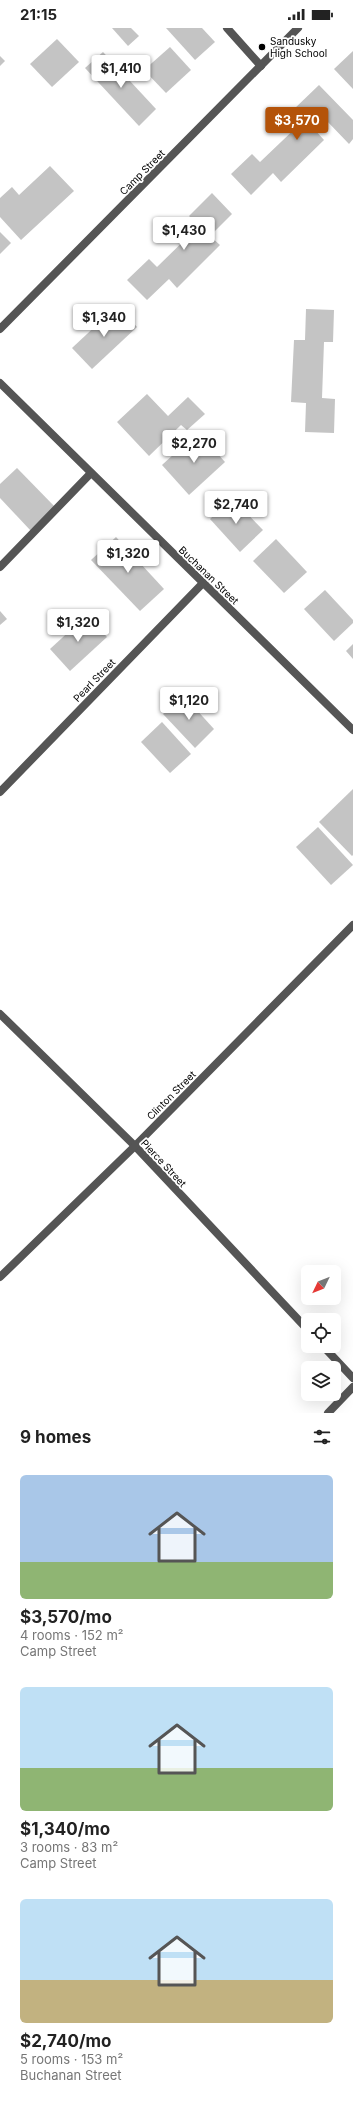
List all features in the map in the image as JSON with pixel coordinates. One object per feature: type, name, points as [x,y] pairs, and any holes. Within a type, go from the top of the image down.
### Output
[{"type":"street","points":[[227,28],[260,66]]},
{"type":"street","name":"Camp Street","points":[[0,329],[298,28]]},
{"type":"street","name":"Buchanan Street","points":[[0,383],[353,730]]},
{"type":"street","points":[[0,567],[91,473]]},
{"type":"street","name":"Pearl Street","points":[[0,792],[203,583]]},
{"type":"street","name":"Clinton Street","points":[[0,1276],[135,1146],[353,925]]},
{"type":"street","name":"Pierce Street","points":[[0,1014],[135,1146],[301,1323]]},
{"type":"street","points":[[330,1353],[353,1378]]},
{"type":"street","points":[[328,1413],[353,1388]]},
{"type":"building","points":[[112,28],[131,28],[139,36],[128,46]]},
{"type":"building","points":[[166,28],[202,28],[215,42],[195,60]]},
{"type":"building","points":[[57,39],[79,62],[52,87],[30,64]]},
{"type":"building","points":[[170,47],[191,70],[166,93],[144,70]]},
{"type":"building","points":[[353,51],[353,89],[334,69]]},
{"type":"building","points":[[103,52],[156,109],[139,126],[85,68]]},
{"type":"building","points":[[0,56],[5,61],[0,66]]},
{"type":"building","points":[[319,85],[353,120],[353,139],[349,144],[326,120],[315,130],[324,140],[281,182],[273,173],[251,195],[231,174],[252,154],[260,162],[303,121],[293,110]]},
{"type":"building","points":[[50,166],[74,191],[21,240],[0,217],[0,198],[12,187],[19,195]]},
{"type":"building","points":[[212,193],[232,214],[210,236],[220,245],[177,288],[169,279],[147,300],[127,280],[149,259],[157,267],[199,226],[189,216]]},
{"type":"building","points":[[0,232],[11,243],[0,254]]},
{"type":"building","points":[[117,306],[137,327],[92,369],[72,348]]},
{"type":"building","points":[[306,309],[334,310],[333,342],[324,342],[322,398],[335,399],[334,433],[305,432],[306,403],[291,402],[294,340],[305,340]]},
{"type":"building","points":[[147,394],[168,416],[188,397],[205,414],[187,430],[181,425],[149,456],[117,422]]},
{"type":"building","points":[[198,432],[225,462],[189,495],[162,465]]},
{"type":"building","points":[[17,468],[56,508],[31,531],[0,498],[0,484]]},
{"type":"building","points":[[232,498],[263,530],[240,552],[210,519]]},
{"type":"building","points":[[116,537],[164,589],[140,611],[91,560]]},
{"type":"building","points":[[276,539],[307,572],[284,593],[253,561]]},
{"type":"building","points":[[325,590],[353,620],[353,623],[334,641],[304,609]]},
{"type":"building","points":[[0,611],[7,619],[0,625]]},
{"type":"building","points":[[87,615],[107,637],[70,671],[50,649]]},
{"type":"building","points":[[353,644],[353,659],[346,651]]},
{"type":"building","points":[[183,695],[214,729],[195,748],[163,714]]},
{"type":"building","points":[[162,722],[191,754],[170,773],[141,742]]},
{"type":"building","points":[[353,789],[353,855],[352,856],[319,822]]},
{"type":"building","points":[[318,827],[353,865],[331,885],[296,847]]},
{"type":"place","name":"Sandusky High School","points":[[262,47]]}]
